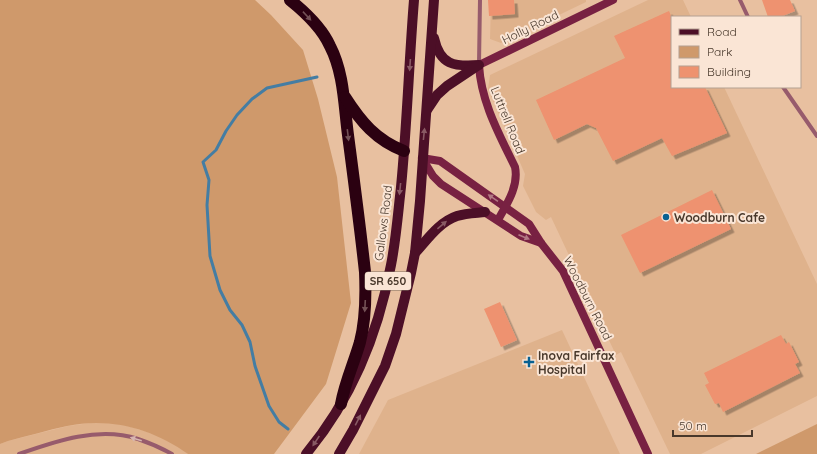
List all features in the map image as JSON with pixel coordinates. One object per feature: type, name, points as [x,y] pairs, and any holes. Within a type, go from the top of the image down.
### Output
[{"type":"highway","points":[[290,0],[299,7],[324,34],[331,46],[344,96],[365,272],[366,294],[360,341],[344,388],[341,404]]},
{"type":"highway","points":[[344,96],[367,127],[383,139],[404,151]]},
{"type":"main road","name":"Gallows Road","points":[[306,454],[351,388],[371,340],[382,305],[391,266],[397,228],[404,151],[414,0]]},
{"type":"main road","name":"SR 650","points":[[339,454],[353,430],[385,366],[396,334],[415,254],[427,110],[434,0]]},
{"type":"main road","points":[[432,27],[437,49],[442,58],[450,63],[462,66],[479,65]]},
{"type":"main road","points":[[427,110],[437,95],[447,86],[479,65]]},
{"type":"main road","name":"Woodburn Road","points":[[404,151],[422,158]]},
{"type":"main road","points":[[415,254],[434,232],[449,220],[464,214],[485,212]]},
{"type":"street","name":"Luttrell Road","points":[[480,0],[480,82],[488,108],[515,167],[516,176],[511,196],[498,220]]},
{"type":"street","name":"Holly Road","points":[[479,65],[613,0]]},
{"type":"street","points":[[740,0],[748,16]]},
{"type":"street","points":[[784,88],[817,136]]},
{"type":"street","points":[[422,158],[433,176],[441,184],[498,220],[520,236],[541,243]]},
{"type":"street","name":"Woodburn Road","points":[[422,158],[440,161],[506,206],[529,224],[563,272],[648,454]]},
{"type":"street","points":[[19,454],[56,442],[86,435],[103,434],[122,435],[138,439],[172,454]]},
{"type":"shaded area","points":[[491,0],[586,0],[586,2],[501,43],[490,39]]},
{"type":"shaded area","points":[[648,0],[683,0],[691,16],[671,16],[671,88],[724,88],[817,284],[817,396],[701,454],[670,454],[621,352],[616,355],[551,217],[546,220],[536,212],[523,186],[525,174],[488,89],[490,75]]},
{"type":"shaded area","name":"Inova Fairfax Hospital","points":[[562,330],[620,454],[359,454],[388,400]]},
{"type":"shaded area","points":[[90,423],[114,423],[135,428],[157,435],[179,447],[188,454],[0,454],[0,444],[8,441],[68,426]]},
{"type":"green space","points":[[0,0],[255,0],[303,50],[318,99],[337,177],[351,303],[326,384],[274,454],[188,454],[175,445],[146,432],[131,427],[100,423],[67,426],[0,444]]},
{"type":"green space","points":[[817,424],[817,454],[756,454]]},
{"type":"building","points":[[488,0],[514,0],[515,14],[489,16]]},
{"type":"building","points":[[762,0],[790,0],[795,11],[782,16],[768,16]]},
{"type":"building","points":[[669,11],[671,16],[671,88],[705,88],[727,133],[672,156],[662,138],[613,161],[596,128],[587,124],[554,140],[536,100],[625,58],[614,36]]},
{"type":"building","points":[[712,190],[731,229],[640,273],[621,235]]},
{"type":"building","points":[[500,302],[517,340],[501,347],[484,309]]},
{"type":"building","points":[[781,335],[786,344],[789,342],[799,362],[795,364],[800,373],[723,412],[719,403],[715,404],[705,385],[709,383],[704,373]]},
{"type":"waterway","points":[[288,429],[279,422],[269,406],[255,366],[250,342],[242,325],[230,310],[220,290],[210,256],[207,205],[209,180],[203,162],[216,150],[226,131],[237,115],[252,99],[267,88],[317,77]]},
{"type":"place","name":"Woodburn Cafe","points":[[666,217]]},
{"type":"place","name":"Inova Fairfax Hospital","points":[[529,362]]}]
